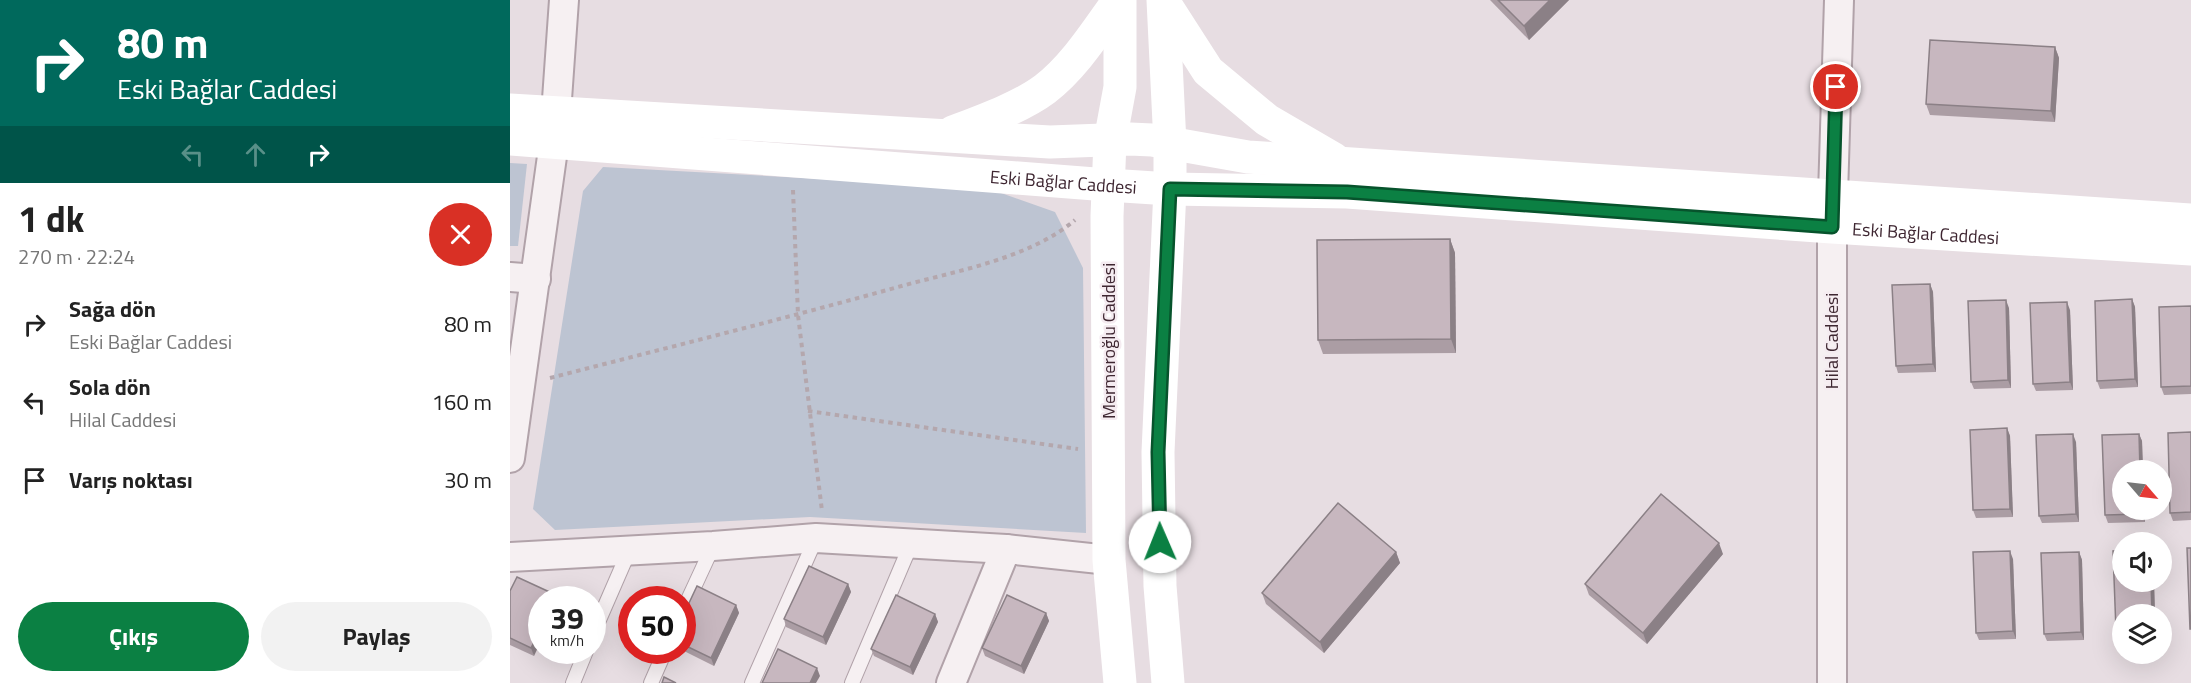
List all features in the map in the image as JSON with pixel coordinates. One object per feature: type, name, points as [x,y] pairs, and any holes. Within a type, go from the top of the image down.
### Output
[{"type":"street","points":[[510,458],[520,386],[523,278],[555,127],[564,0]]},
{"type":"street","points":[[943,136],[995,116],[1045,89],[1084,49],[1120,0]]},
{"type":"street","name":"Mermeroğlu Caddesi","points":[[1120,0],[1120,87],[1110,141],[1107,216],[1109,560],[1120,683]]},
{"type":"street","points":[[1163,0],[1170,189],[1158,452],[1160,586],[1168,683]]},
{"type":"street","points":[[1163,0],[1208,71],[1267,120],[1341,163]]},
{"type":"street","name":"Hilal Caddesi","points":[[1832,683],[1832,211],[1839,0]]},
{"type":"street","name":"Eski Bağlar Caddesi","points":[[510,110],[555,127],[792,159],[1108,185],[1832,211]]},
{"type":"street","name":"Eski Bağlar Caddesi","points":[[510,139],[555,127],[943,136],[1050,142],[1141,140],[1248,157],[1341,163],[2191,249]]},
{"type":"street","points":[[1832,211],[2191,220]]},
{"type":"street","points":[[510,557],[820,539],[1006,549],[1109,560]]},
{"type":"street","points":[[951,683],[1006,549]]},
{"type":"lane","points":[[752,683],[820,539]]},
{"type":"lane","points":[[852,683],[911,544]]},
{"type":"lane","points":[[694,586],[713,546]]},
{"type":"lane","points":[[606,604],[629,551]]},
{"type":"lane","points":[[573,683],[581,664]]},
{"type":"lane","points":[[651,683],[659,664]]},
{"type":"path","points":[[792,159],[798,315],[820,539]]},
{"type":"path","points":[[520,386],[798,315],[1006,257],[1074,222],[1108,185]]},
{"type":"path","points":[[808,411],[1108,453]]},
{"type":"shaded area","points":[[510,163],[527,164],[518,246],[510,246]]},
{"type":"shaded area","points":[[603,167],[987,188],[1055,212],[1083,268],[1086,533],[810,517],[555,530],[533,509],[583,191]]},
{"type":"building","points":[[1498,0],[1550,0],[1524,26]]},
{"type":"building","points":[[1930,40],[2055,47],[2051,111],[1926,104]]},
{"type":"building","points":[[1450,239],[1451,339],[1318,340],[1317,240]]},
{"type":"building","points":[[1930,284],[1933,364],[1896,366],[1892,285]]},
{"type":"building","points":[[2132,299],[2135,379],[2097,381],[2095,301]]},
{"type":"building","points":[[2006,300],[2008,380],[1971,382],[1968,301]]},
{"type":"building","points":[[2067,302],[2070,382],[2033,384],[2030,303]]},
{"type":"building","points":[[2191,306],[2191,386],[2161,387],[2159,307]]},
{"type":"building","points":[[2007,428],[2010,509],[1973,510],[1970,430]]},
{"type":"building","points":[[2191,432],[2191,512],[2172,513],[2172,460],[2169,460],[2168,433]]},
{"type":"building","points":[[2073,434],[2076,514],[2039,516],[2036,435]]},
{"type":"building","points":[[2139,434],[2140,460],[2112,460],[2112,515],[2105,515],[2102,435]]},
{"type":"building","points":[[1661,494],[1719,543],[1643,633],[1585,584]]},
{"type":"building","points":[[1338,503],[1396,552],[1320,642],[1262,593]]},
{"type":"building","points":[[2187,548],[2191,548],[2191,629],[2190,629]]},
{"type":"building","points":[[2010,551],[2013,631],[1976,633],[1973,552]]},
{"type":"building","points":[[2079,552],[2081,632],[2044,634],[2041,553]]},
{"type":"building","points":[[809,566],[848,584],[823,637],[784,619]]},
{"type":"building","points":[[517,577],[536,586],[528,586],[528,647],[510,638],[510,591]]},
{"type":"building","points":[[697,586],[736,605],[711,658],[696,651]]},
{"type":"building","points":[[2115,592],[2151,592],[2152,604],[2115,604]]},
{"type":"building","points":[[896,595],[935,614],[910,667],[871,649]]},
{"type":"building","points":[[1007,595],[1046,613],[1021,666],[982,648]]},
{"type":"building","points":[[778,649],[817,668],[810,683],[762,683]]},
{"type":"building","points":[[664,677],[676,683],[662,683]]},
{"type":"route","points":[[1160,542],[1158,452],[1170,189],[1347,192],[1832,227],[1836,87]]}]
